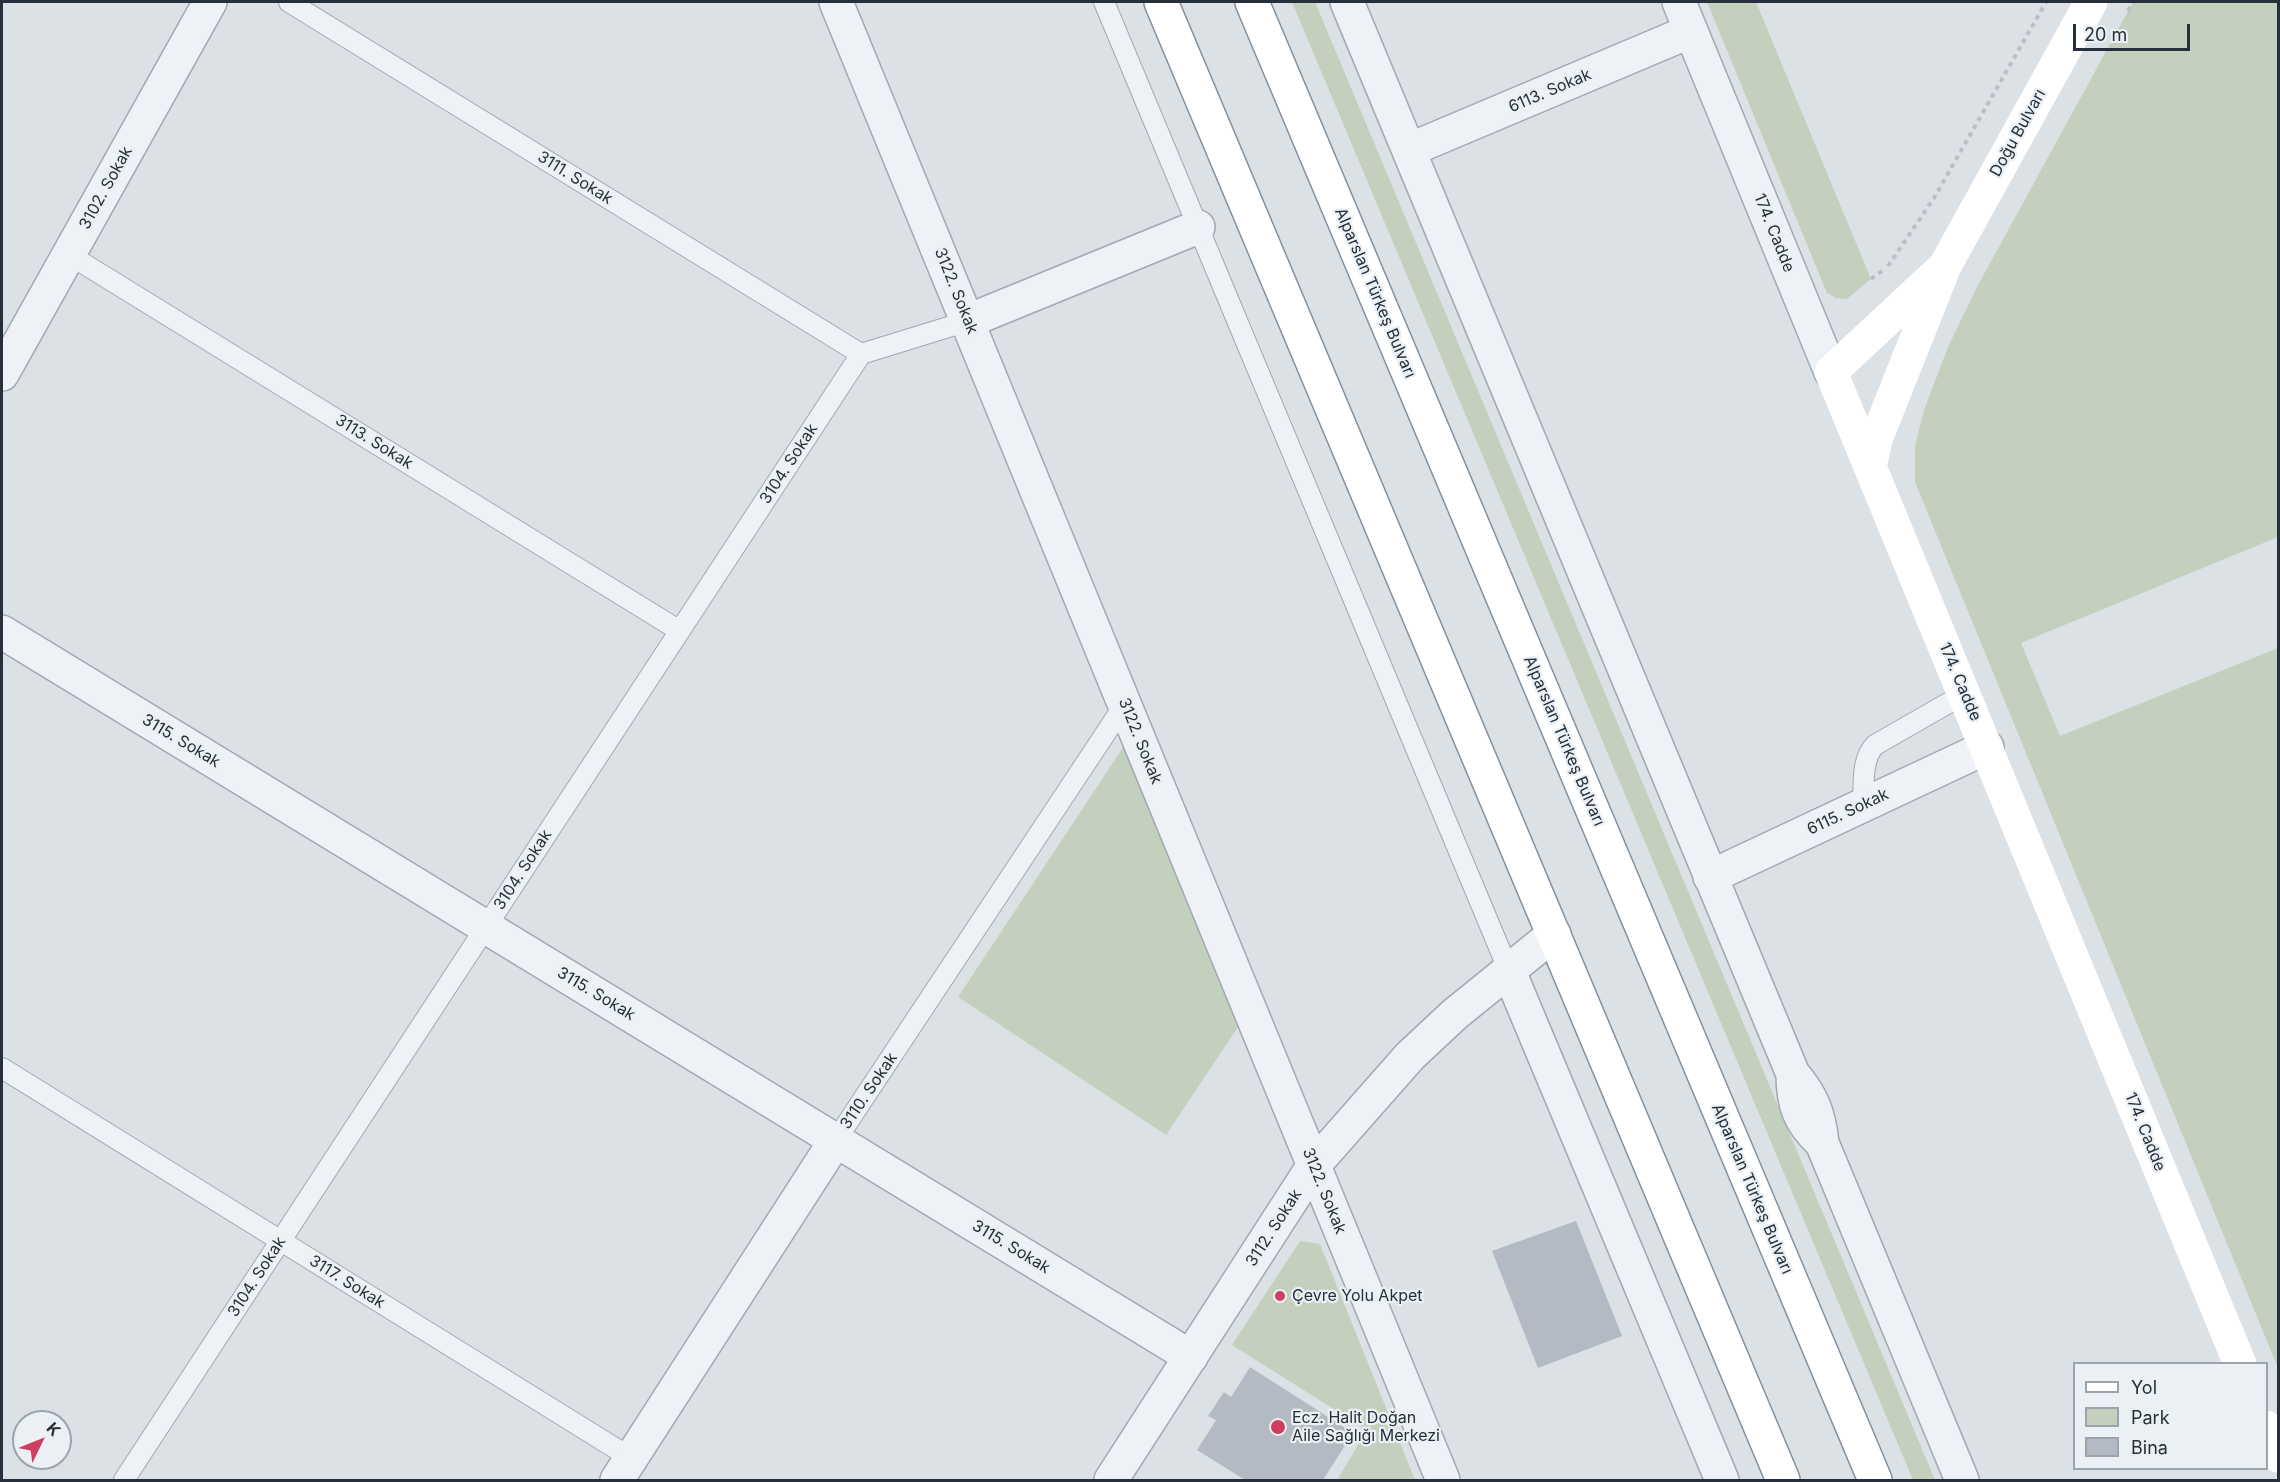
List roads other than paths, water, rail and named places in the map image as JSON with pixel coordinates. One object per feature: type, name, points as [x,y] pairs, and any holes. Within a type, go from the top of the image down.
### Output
[{"type":"main road","points":[[1161,2],[1784,1480]]},
{"type":"main road","name":"Alparslan Türkeş Bulvarı","points":[[1252,2],[1875,1480]]},
{"type":"main road","name":"Doğu Bulvarı","points":[[1870,466],[1877,437],[1945,266],[2091,2]]},
{"type":"main road","name":"Doğu Bulvarı","points":[[1832,372],[1945,266]]},
{"type":"main road","name":"174. Cadde","points":[[1832,372],[2239,1362]]},
{"type":"main road","points":[[2268,1432],[2278,1456]]},
{"type":"street","name":"3102. Sokak","points":[[2,374],[210,2]]},
{"type":"street","name":"3122. Sokak","points":[[836,2],[1443,1480]]},
{"type":"street","points":[[1347,2],[1793,1074],[1804,1087],[1818,1112],[1822,1143],[1962,1480]]},
{"type":"street","name":"174. Cadde","points":[[1678,2],[1832,372]]},
{"type":"street","name":"6113. Sokak","points":[[1408,150],[1691,32]]},
{"type":"street","points":[[968,321],[1198,227]]},
{"type":"street","name":"3115. Sokak","points":[[2,632],[1191,1357]]},
{"type":"street","name":"6115. Sokak","points":[[1710,877],[1987,747]]},
{"type":"street","name":"3112. Sokak","points":[[1111,1480],[1314,1166],[1410,1056],[1508,969],[1554,934]]},
{"type":"street","points":[[1508,969],[1722,1480]]},
{"type":"street","name":"3110. Sokak","points":[[624,1469],[836,1140]]},
{"type":"lane","name":"3111. Sokak","points":[[289,2],[861,354]]},
{"type":"lane","points":[[1104,2],[1508,969]]},
{"type":"lane","name":"3113. Sokak","points":[[68,254],[680,631]]},
{"type":"lane","points":[[861,354],[968,321]]},
{"type":"lane","name":"3104. Sokak","points":[[124,1480],[861,354]]},
{"type":"lane","points":[[1863,805],[1866,761],[1870,750],[1964,694]]},
{"type":"lane","name":"3110. Sokak","points":[[836,1140],[1125,704]]},
{"type":"lane","name":"3117. Sokak","points":[[2,1068],[281,1241],[624,1469]]},
{"type":"place","name":"Çevre Yolu Akpet","points":[[1280,1296]]},
{"type":"place","name":"Ecz. Halit Doğan Aile Sağlığı Merkezi","points":[[1278,1427]]}]
